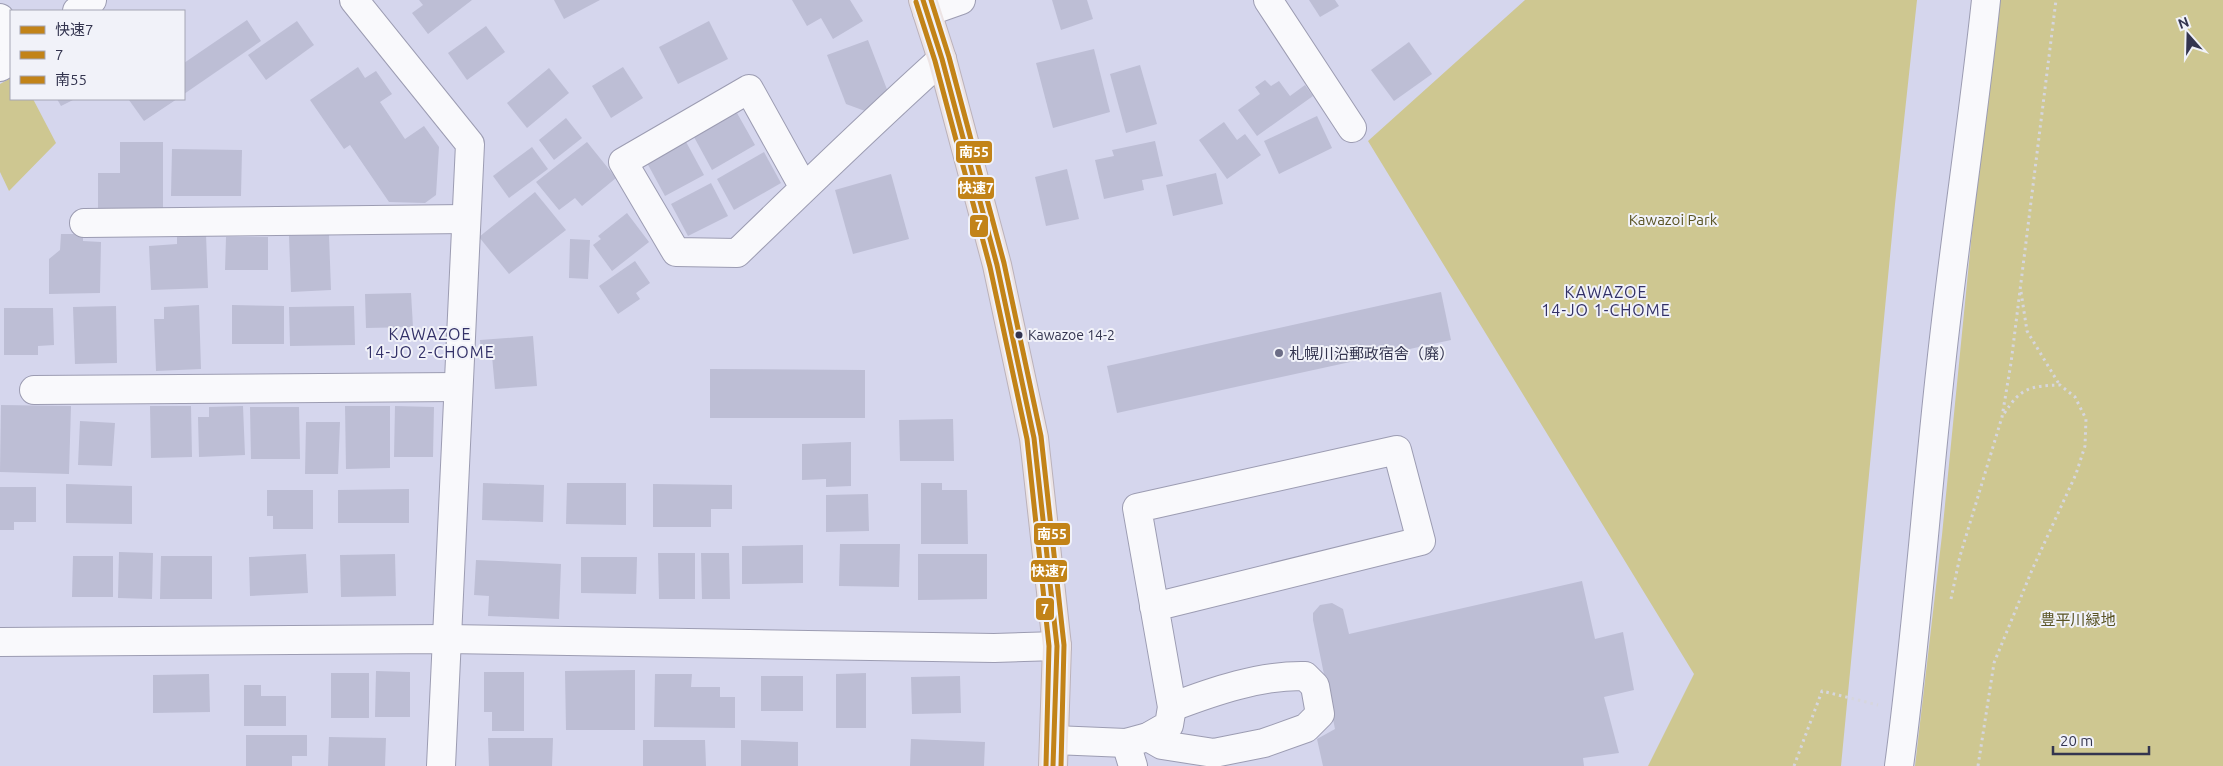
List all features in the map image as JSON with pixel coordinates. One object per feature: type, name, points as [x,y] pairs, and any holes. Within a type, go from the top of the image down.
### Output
[{"type":"highway","points":[[925,6],[942,59],[997,265],[1034,438],[1057,646],[1053,753]]},
{"type":"street","points":[[78,10],[92,0]]},
{"type":"street","points":[[354,0],[470,144],[441,766]]},
{"type":"street","points":[[925,6],[961,0]]},
{"type":"street","points":[[1268,0],[1352,128]]},
{"type":"street","points":[[1899,766],[1916,633],[1941,365],[1977,88],[1986,0]]},
{"type":"street","points":[[0,18],[10,40]]},
{"type":"street","points":[[804,188],[749,89],[624,162],[676,252],[737,253],[804,188],[874,120],[942,59]]},
{"type":"street","points":[[84,223],[466,219]]},
{"type":"street","points":[[34,390],[458,387]]},
{"type":"street","points":[[1136,749],[1169,725],[1172,706],[1154,607],[1137,508],[1397,450],[1421,541],[1154,607]]},
{"type":"street","points":[[0,642],[446,640],[994,648],[1057,646]]},
{"type":"street","points":[[1053,753],[1136,749],[1162,745],[1214,753],[1272,740],[1306,728],[1320,714],[1315,686],[1305,676],[1286,675],[1222,690],[1172,706]]},
{"type":"path","points":[[1950,603],[1960,556],[2002,417],[2011,363],[2056,0]]},
{"type":"path","points":[[1978,766],[1994,663],[2032,570],[2076,474],[2086,446],[2086,419],[2075,397],[2060,385],[2027,331],[2020,288]]},
{"type":"path","points":[[2002,417],[2013,400],[2034,386],[2060,385]]},
{"type":"path","points":[[1794,766],[1822,692],[1906,712]]},
{"type":"green space","name":"Kawazoi Park","points":[[1525,0],[1917,0],[1895,204],[1841,766],[1648,766],[1694,674],[1368,141]]},
{"type":"green space","name":"豊平川緑地","points":[[1995,0],[2223,0],[2223,766],[1915,766],[1942,535]]},
{"type":"green space","points":[[10,79],[10,100],[34,100],[56,143],[9,191],[0,172],[0,84]]},
{"type":"building","points":[[419,0],[472,0],[428,34],[412,13],[423,5]]},
{"type":"building","points":[[554,0],[600,0],[564,19]]},
{"type":"building","points":[[792,0],[850,0],[863,21],[833,39],[821,18],[807,26]]},
{"type":"building","points":[[1052,0],[1087,0],[1093,19],[1061,30]]},
{"type":"building","points":[[1309,0],[1335,0],[1339,6],[1320,17]]},
{"type":"building","points":[[247,20],[261,41],[185,93],[185,62]]},
{"type":"building","points":[[297,21],[314,45],[266,80],[248,55]]},
{"type":"building","points":[[709,21],[728,59],[678,84],[659,47]]},
{"type":"building","points":[[486,26],[505,52],[467,80],[448,53]]},
{"type":"building","points":[[868,40],[888,92],[865,111],[846,104],[827,55]]},
{"type":"building","points":[[1409,42],[1432,74],[1394,101],[1371,70]]},
{"type":"building","points":[[1094,49],[1110,112],[1053,128],[1036,63]]},
{"type":"building","points":[[1140,65],[1157,124],[1126,133],[1110,74]]},
{"type":"building","points":[[358,67],[365,78],[376,71],[392,94],[380,102],[405,139],[424,126],[439,147],[436,195],[425,203],[389,202],[350,145],[344,149],[310,100]]},
{"type":"building","points":[[623,67],[643,98],[611,118],[592,86]]},
{"type":"building","points":[[549,68],[569,93],[527,128],[507,103]]},
{"type":"building","points":[[1265,80],[1271,86],[1279,81],[1290,96],[1305,85],[1313,96],[1257,136],[1238,110],[1260,94],[1255,87]]},
{"type":"building","points":[[58,100],[73,100],[61,106]]},
{"type":"building","points":[[129,100],[176,100],[144,121]]},
{"type":"building","points":[[737,113],[755,145],[712,170],[694,137]]},
{"type":"building","points":[[1317,116],[1332,148],[1279,174],[1264,141]]},
{"type":"building","points":[[566,118],[582,138],[554,160],[539,140]]},
{"type":"building","points":[[1224,122],[1237,140],[1245,134],[1261,155],[1227,179],[1199,140]]},
{"type":"building","points":[[685,140],[704,175],[665,196],[646,161]]},
{"type":"building","points":[[1155,141],[1163,176],[1142,180],[1144,190],[1104,199],[1095,160],[1114,156],[1112,150]]},
{"type":"building","points":[[120,142],[163,142],[163,210],[98,210],[98,173],[120,173]]},
{"type":"building","points":[[587,142],[616,178],[582,206],[575,198],[559,210],[536,182]]},
{"type":"building","points":[[532,147],[548,169],[509,198],[493,176]]},
{"type":"building","points":[[172,149],[242,150],[241,196],[171,196]]},
{"type":"building","points":[[764,152],[781,183],[734,210],[717,179]]},
{"type":"building","points":[[1067,169],[1079,219],[1046,226],[1035,177]]},
{"type":"building","points":[[1216,173],[1223,204],[1173,216],[1166,185]]},
{"type":"building","points":[[891,174],[909,239],[853,254],[835,190]]},
{"type":"building","points":[[711,183],[728,216],[688,236],[671,204]]},
{"type":"building","points":[[535,192],[566,230],[509,274],[479,237]]},
{"type":"building","points":[[627,213],[649,242],[612,271],[593,245],[601,239],[598,236]]},
{"type":"building","points":[[61,234],[83,234],[83,241],[101,242],[100,293],[49,294],[49,259],[60,250]]},
{"type":"building","points":[[206,234],[208,288],[151,290],[149,246],[177,244],[177,235]]},
{"type":"building","points":[[329,235],[331,290],[291,292],[289,236]]},
{"type":"building","points":[[226,237],[268,237],[268,270],[225,270]]},
{"type":"building","points":[[570,239],[590,240],[588,279],[569,278]]},
{"type":"building","points":[[635,261],[650,283],[636,293],[640,299],[618,314],[599,286]]},
{"type":"building","name":"札幌川沿郵政宿舎（廃）","points":[[1441,292],[1451,340],[1117,413],[1107,366]]},
{"type":"building","points":[[411,293],[413,327],[366,328],[365,294]]},
{"type":"building","points":[[199,305],[201,369],[156,371],[154,319],[164,319],[164,307]]},
{"type":"building","points":[[232,305],[284,306],[284,344],[232,344]]},
{"type":"building","points":[[116,306],[117,363],[75,364],[73,307]]},
{"type":"building","points":[[354,306],[355,345],[290,346],[289,307]]},
{"type":"building","points":[[4,308],[53,308],[54,345],[38,346],[38,355],[4,355]]},
{"type":"building","points":[[533,336],[537,386],[495,389],[492,356],[481,356],[480,340]]},
{"type":"building","points":[[710,369],[865,370],[865,418],[710,418]]},
{"type":"building","points":[[1,405],[71,406],[69,474],[0,472]]},
{"type":"building","points":[[150,406],[191,406],[192,457],[151,458]]},
{"type":"building","points":[[243,406],[245,455],[199,457],[198,417],[209,417],[209,407]]},
{"type":"building","points":[[345,406],[390,406],[390,468],[346,469]]},
{"type":"building","points":[[395,406],[434,407],[433,457],[394,457]]},
{"type":"building","points":[[250,407],[299,407],[300,459],[251,459]]},
{"type":"building","points":[[953,419],[954,461],[900,461],[899,420]]},
{"type":"building","points":[[80,421],[115,423],[112,466],[78,465]]},
{"type":"building","points":[[306,422],[340,422],[338,474],[305,474]]},
{"type":"building","points":[[851,442],[851,486],[826,487],[826,479],[802,480],[802,444]]},
{"type":"building","points":[[483,483],[544,485],[543,522],[482,520]]},
{"type":"building","points":[[567,483],[626,483],[626,525],[566,524]]},
{"type":"building","points":[[921,483],[942,483],[942,490],[967,490],[968,544],[921,544]]},
{"type":"building","points":[[66,484],[132,486],[132,524],[66,523]]},
{"type":"building","points":[[653,484],[732,485],[732,509],[711,509],[711,527],[653,527]]},
{"type":"building","points":[[0,487],[36,487],[36,522],[14,522],[14,530],[0,530]]},
{"type":"building","points":[[409,489],[409,523],[338,523],[338,490]]},
{"type":"building","points":[[267,490],[313,490],[313,529],[273,529],[273,516],[267,516]]},
{"type":"building","points":[[868,494],[869,531],[826,532],[826,495]]},
{"type":"building","points":[[840,544],[900,544],[899,587],[839,586]]},
{"type":"building","points":[[803,545],[803,583],[742,584],[742,546]]},
{"type":"building","points":[[119,552],[153,553],[152,599],[118,598]]},
{"type":"building","points":[[658,553],[695,553],[695,599],[659,599]]},
{"type":"building","points":[[701,553],[729,553],[730,599],[702,599]]},
{"type":"building","points":[[306,554],[308,593],[250,596],[249,557]]},
{"type":"building","points":[[395,554],[396,596],[341,597],[340,555]]},
{"type":"building","points":[[918,554],[987,554],[987,599],[918,600]]},
{"type":"building","points":[[73,556],[113,556],[113,597],[72,597]]},
{"type":"building","points":[[161,556],[212,556],[212,599],[160,599]]},
{"type":"building","points":[[581,557],[637,557],[636,594],[581,593]]},
{"type":"building","points":[[476,560],[561,564],[559,619],[488,616],[489,596],[474,595]]},
{"type":"building","points":[[1582,581],[1595,639],[1623,632],[1634,690],[1604,697],[1619,753],[1583,758],[1584,766],[1323,766],[1317,739],[1335,729],[1313,620],[1313,613],[1320,605],[1332,603],[1343,609],[1349,634]]},
{"type":"building","points":[[635,670],[635,730],[566,730],[565,671]]},
{"type":"building","points":[[376,671],[410,672],[410,717],[375,717]]},
{"type":"building","points":[[484,672],[524,672],[524,731],[492,731],[492,712],[484,712]]},
{"type":"building","points":[[331,673],[369,673],[369,718],[331,718]]},
{"type":"building","points":[[866,673],[866,728],[836,728],[836,674]]},
{"type":"building","points":[[209,674],[210,712],[153,713],[153,675]]},
{"type":"building","points":[[655,674],[692,674],[691,687],[720,687],[720,697],[735,697],[735,728],[654,727]]},
{"type":"building","points":[[761,676],[803,676],[803,711],[761,711]]},
{"type":"building","points":[[960,676],[961,713],[912,714],[911,677]]},
{"type":"building","points":[[244,685],[261,685],[261,696],[286,696],[286,726],[244,726]]},
{"type":"building","points":[[246,735],[307,735],[307,756],[292,756],[292,766],[246,766]]},
{"type":"building","points":[[329,737],[386,738],[385,766],[328,766]]},
{"type":"building","points":[[488,738],[553,738],[552,766],[489,766]]},
{"type":"building","points":[[911,739],[985,742],[984,766],[910,766]]},
{"type":"building","points":[[643,740],[705,740],[706,766],[643,766]]},
{"type":"building","points":[[741,740],[798,742],[798,766],[741,766]]},
{"type":"transit line","name":"快速7","points":[[923,0],[942,59],[997,265],[1034,438],[1057,646],[1053,766]]},
{"type":"transit line","name":"南55","points":[[931,0],[949,57],[1004,263],[1041,436],[1064,645],[1061,766]]},
{"type":"transit line","name":"7","points":[[916,2],[935,61],[990,267],[1027,439],[1049,646],[1046,766]]},
{"type":"place","name":"Kawazoe 14-2","points":[[1019,335]]},
{"type":"place","name":"札幌川沿郵政宿舎（廃）","points":[[1279,353]]},
{"type":"district","name":"KAWAZOE 14-JO 1-CHOME","points":[[1606,301]]},
{"type":"district","name":"KAWAZOE 14-JO 2-CHOME","points":[[430,343]]}]
